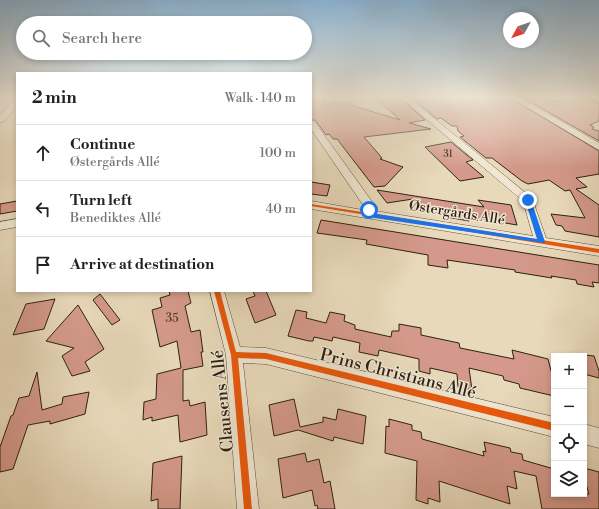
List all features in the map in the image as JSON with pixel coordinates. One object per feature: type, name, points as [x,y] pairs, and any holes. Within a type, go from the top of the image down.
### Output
[{"type":"street","points":[[432,121],[528,200],[542,242]]},
{"type":"street","points":[[555,121],[599,146]]},
{"type":"street","points":[[312,124],[369,205],[368,215]]},
{"type":"street","name":"Østergårds Allé","points":[[312,205],[599,251]]},
{"type":"street","points":[[0,226],[16,223]]},
{"type":"street","name":"Clausens Allé","points":[[217,292],[234,354],[248,509]]},
{"type":"street","name":"Prins Christians Allé","points":[[234,354],[266,356],[551,426]]},
{"type":"street","points":[[587,435],[599,438]]},
{"type":"building","points":[[316,121],[421,121],[409,123],[431,129],[364,137],[382,158],[380,159],[403,167],[385,186],[374,187],[337,139],[333,139],[329,134],[326,135]]},
{"type":"building","points":[[445,121],[549,121],[599,151],[599,174],[576,178],[587,187],[576,189],[599,205],[599,237],[565,231],[562,226],[556,225],[551,214],[585,218],[570,190],[565,191],[549,180],[528,184],[522,181],[492,158],[486,158],[460,137],[464,136],[458,131],[457,126],[452,126]]},
{"type":"building","points":[[564,121],[599,121],[590,125],[594,127],[592,129],[599,131],[599,141]]},
{"type":"building","points":[[451,142],[473,160],[466,162],[484,177],[460,181],[425,147]]},
{"type":"building","points":[[312,182],[330,185],[327,196],[312,194]]},
{"type":"building","points":[[377,190],[484,207],[478,200],[511,205],[517,225],[482,219],[482,221],[469,219],[469,221],[447,217],[447,215],[412,209],[413,199],[387,203]]},
{"type":"building","points":[[16,201],[16,211],[0,214],[0,204]]},
{"type":"building","points":[[321,220],[599,265],[599,283],[592,282],[594,287],[577,284],[576,280],[551,276],[552,278],[515,272],[515,270],[447,260],[448,268],[428,265],[428,255],[366,244],[367,240],[317,233]]},
{"type":"building","points":[[169,292],[188,292],[191,303],[185,306],[191,332],[200,330],[203,352],[201,352],[203,366],[183,370],[183,401],[189,400],[190,406],[205,402],[207,435],[180,442],[178,415],[152,421],[152,417],[143,420],[144,402],[156,399],[157,374],[181,368],[177,341],[160,347],[152,310],[162,307],[160,298],[170,295]]},
{"type":"building","points":[[253,292],[266,292],[276,315],[255,323],[246,299],[255,296]]},
{"type":"building","points":[[100,294],[120,320],[112,325],[93,300]]},
{"type":"building","points":[[55,299],[44,329],[13,335],[26,304]]},
{"type":"building","points":[[78,305],[104,349],[85,362],[90,371],[72,376],[62,356],[74,348],[46,341]]},
{"type":"building","points":[[296,310],[307,312],[306,318],[326,323],[330,312],[345,315],[344,321],[355,325],[355,329],[391,337],[392,331],[399,331],[399,324],[421,328],[421,335],[459,343],[460,348],[514,359],[512,350],[548,359],[551,370],[551,395],[520,388],[519,384],[504,380],[503,376],[469,368],[472,390],[458,387],[457,374],[430,368],[430,374],[419,371],[419,359],[379,350],[378,356],[359,352],[360,343],[333,337],[332,341],[314,337],[313,341],[309,341],[288,336]]},
{"type":"building","points":[[587,355],[594,356],[599,371],[599,378],[587,375]]},
{"type":"building","points":[[37,372],[42,410],[62,404],[63,397],[89,392],[85,414],[50,424],[50,421],[28,425],[13,469],[0,472],[0,447],[11,416],[13,415],[19,398],[29,396]]},
{"type":"building","points":[[294,399],[300,427],[323,422],[323,417],[336,420],[338,409],[366,416],[363,444],[334,437],[333,441],[298,430],[274,436],[269,405]]},
{"type":"building","points":[[389,419],[412,425],[412,430],[421,432],[422,439],[484,456],[483,451],[486,452],[484,442],[510,448],[511,452],[522,454],[523,460],[551,468],[551,497],[587,497],[587,494],[589,494],[587,487],[587,469],[599,472],[599,509],[542,509],[536,476],[514,471],[517,489],[507,486],[510,504],[439,481],[440,502],[428,498],[428,504],[416,500],[417,461],[385,453],[386,426],[389,427]]},
{"type":"building","points":[[305,453],[307,462],[319,459],[324,483],[330,481],[335,509],[318,509],[317,505],[315,506],[312,490],[283,498],[278,459]]},
{"type":"building","points":[[182,456],[180,509],[158,509],[158,499],[151,501],[153,463]]},
{"type":"cycle path","points":[[312,205],[599,251]]},
{"type":"cycle path","points":[[217,292],[234,355],[248,509]]},
{"type":"cycle path","points":[[234,355],[266,356],[551,426]]},
{"type":"route","points":[[369,210],[368,215],[542,242],[528,200]]}]
